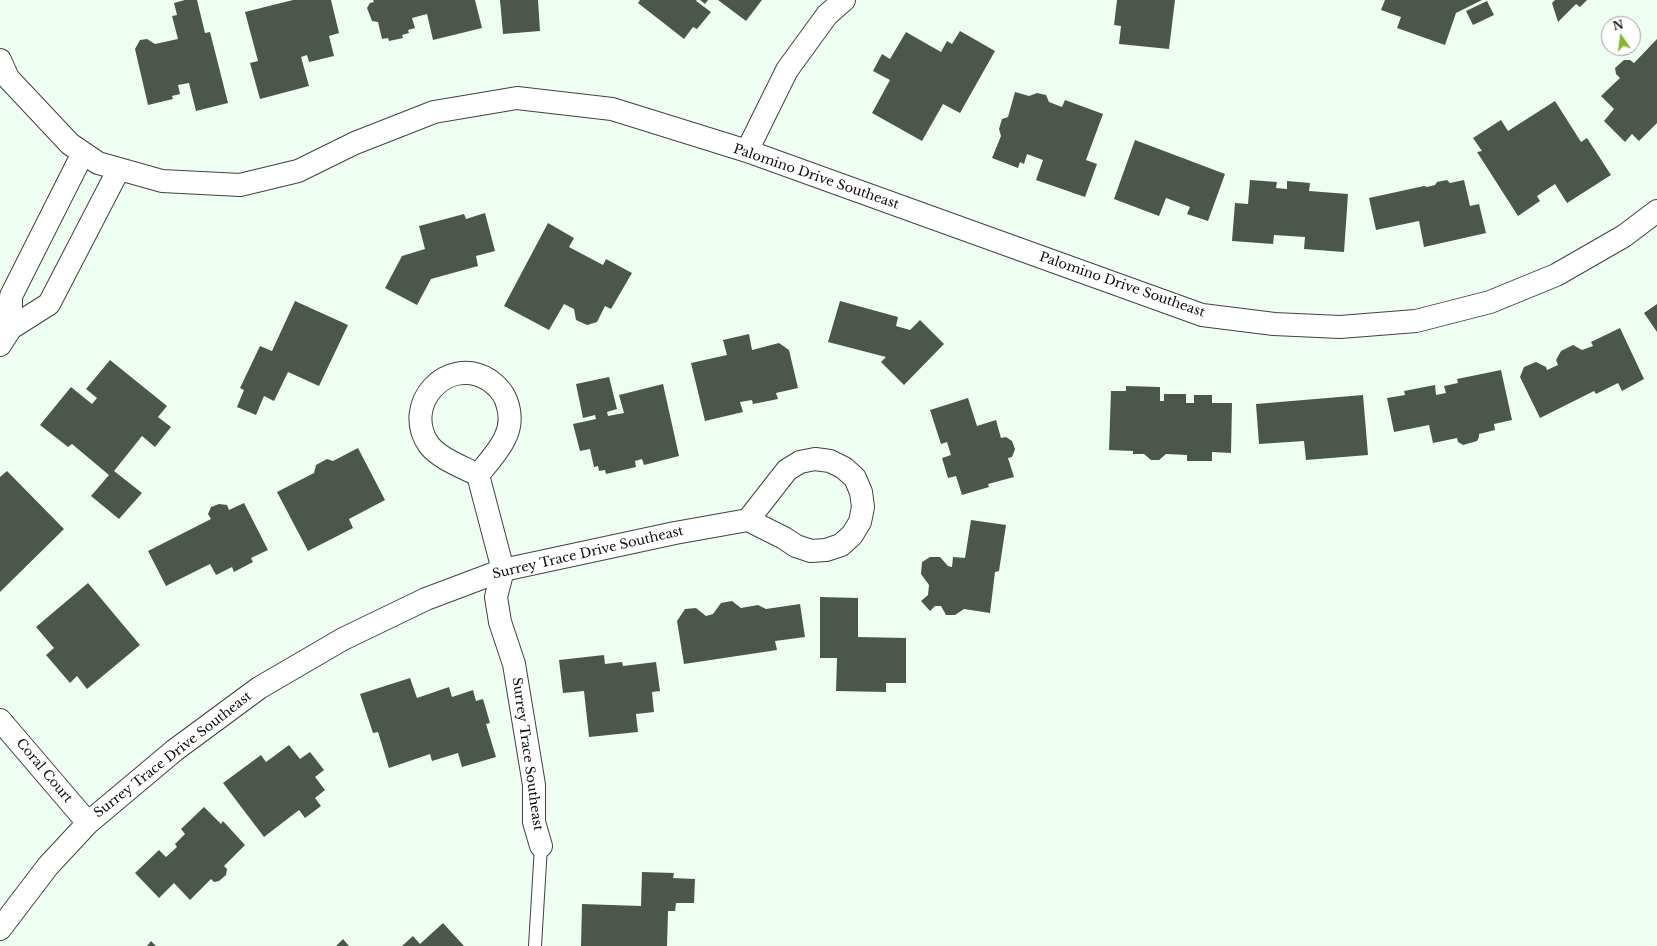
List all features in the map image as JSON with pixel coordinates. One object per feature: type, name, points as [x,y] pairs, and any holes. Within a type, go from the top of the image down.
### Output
[{"type":"street","points":[[747,151],[787,70],[827,15],[844,0]]},
{"type":"street","name":"Palomino Drive Southeast","points":[[0,60],[8,78],[70,144],[98,163],[162,181],[240,185],[298,172],[355,143],[434,112],[517,98],[612,109],[747,151],[1202,314],[1274,324],[1340,327],[1416,321],[1490,302],[1556,275],[1624,236],[1657,211]]},
{"type":"street","points":[[5,337],[11,296],[83,152]]},
{"type":"street","points":[[5,337],[49,304],[119,169]]},
{"type":"street","points":[[478,475],[505,440],[510,425],[510,410],[505,396],[495,384],[483,376],[468,373],[453,375],[440,381],[429,391],[421,411],[420,418],[422,433],[430,446],[440,455],[478,475],[503,570]]},
{"type":"street","points":[[815,458],[830,461],[844,468],[855,478],[861,492],[863,507],[860,522],[852,535],[840,544],[826,550],[811,551],[796,546],[784,538],[748,520],[787,470],[800,462],[815,458]]},
{"type":"street","name":"Surrey Trace Drive Southeast","points":[[0,929],[48,866],[88,822],[175,750],[259,688],[343,639],[426,599],[503,570],[675,533],[748,520]]},
{"type":"street","name":"Surrey Trace Southeast","points":[[503,570],[496,597],[500,622],[514,664],[534,784],[534,822],[541,846]]},
{"type":"street","name":"Coral Court","points":[[0,720],[88,822]]},
{"type":"lane","points":[[535,946],[541,846]]},
{"type":"building","points":[[185,0],[197,0],[205,33],[210,32],[228,103],[196,111],[189,83],[178,85],[180,94],[172,96],[173,99],[148,105],[135,49],[140,40],[147,39],[155,44],[178,39],[172,16],[177,15],[174,3]]},
{"type":"building","points":[[293,0],[331,0],[339,33],[329,36],[334,56],[309,62],[307,55],[301,57],[309,86],[260,99],[250,63],[258,61],[245,12]]},
{"type":"building","points":[[373,0],[475,0],[482,28],[433,40],[427,14],[412,18],[415,28],[408,30],[409,33],[402,35],[403,38],[389,41],[388,38],[382,39],[378,22],[372,21],[367,8],[370,3],[374,2]]},
{"type":"building","points":[[500,0],[538,0],[540,31],[503,34]]},
{"type":"building","points":[[640,0],[697,0],[696,1],[711,12],[697,29],[693,27],[684,39],[638,3]]},
{"type":"building","points":[[700,0],[708,0],[705,4]]},
{"type":"building","points":[[718,0],[762,0],[746,21]]},
{"type":"building","points":[[1117,0],[1175,0],[1169,49],[1119,44],[1121,26],[1114,25]]},
{"type":"building","points":[[1385,0],[1482,0],[1456,13],[1445,45],[1397,28],[1401,17],[1381,10]]},
{"type":"building","points":[[1555,0],[1587,0],[1580,7],[1576,4],[1558,22],[1552,3]]},
{"type":"building","points":[[1487,1],[1494,15],[1473,25],[1466,11]]},
{"type":"building","points":[[960,31],[995,51],[960,113],[943,104],[922,141],[872,113],[890,80],[873,71],[882,54],[890,59],[906,32],[941,52],[947,41],[952,44]]},
{"type":"building","points":[[1657,39],[1657,123],[1639,141],[1632,134],[1625,142],[1604,121],[1614,109],[1601,96],[1620,78],[1616,74],[1615,68],[1624,60],[1630,60],[1634,63]]},
{"type":"building","points":[[1015,92],[1029,96],[1037,93],[1046,95],[1049,102],[1062,107],[1065,100],[1103,114],[1086,160],[1097,164],[1085,197],[1036,180],[1043,160],[1027,154],[1024,164],[1020,162],[1018,168],[992,158],[1001,136],[999,129],[1002,119],[1008,117]]},
{"type":"building","points":[[1555,101],[1581,142],[1587,138],[1611,175],[1567,203],[1555,184],[1537,196],[1540,201],[1518,216],[1477,152],[1482,151],[1473,138],[1501,120],[1508,131]]},
{"type":"building","points":[[1135,140],[1225,174],[1208,221],[1187,214],[1190,207],[1166,198],[1159,216],[1114,199]]},
{"type":"building","points":[[1250,180],[1277,182],[1276,188],[1287,189],[1287,181],[1310,183],[1309,191],[1348,194],[1344,252],[1304,249],[1305,237],[1274,235],[1273,244],[1232,241],[1235,203],[1248,204]]},
{"type":"building","points":[[1447,180],[1450,183],[1464,180],[1470,206],[1479,204],[1486,233],[1424,247],[1419,221],[1376,230],[1369,198],[1424,186],[1427,187],[1435,185],[1437,182]]},
{"type":"building","points":[[485,213],[495,251],[476,256],[478,266],[431,279],[417,305],[385,288],[402,256],[425,249],[419,226],[464,214],[466,219]]},
{"type":"building","points":[[548,223],[574,238],[569,247],[603,265],[606,259],[632,273],[611,309],[605,306],[597,322],[587,325],[576,320],[574,309],[564,304],[549,330],[504,306]]},
{"type":"building","points":[[295,301],[348,325],[319,386],[288,372],[274,401],[264,396],[256,415],[237,407],[244,390],[240,388],[260,346],[272,351]]},
{"type":"building","points":[[840,301],[898,317],[896,326],[910,330],[920,320],[944,344],[904,385],[881,362],[886,357],[828,342]]},
{"type":"building","points":[[1657,304],[1657,332],[1644,313]]},
{"type":"building","points":[[1620,328],[1644,379],[1622,391],[1618,383],[1596,394],[1594,391],[1540,418],[1520,377],[1524,367],[1536,362],[1546,367],[1547,370],[1558,365],[1556,360],[1561,351],[1573,345],[1582,350],[1593,346],[1591,342]]},
{"type":"building","points":[[749,334],[752,350],[779,343],[789,350],[798,388],[776,393],[778,399],[753,404],[752,400],[740,402],[743,412],[705,421],[691,363],[727,355],[723,340]]},
{"type":"building","points":[[110,360],[167,406],[158,417],[171,427],[155,447],[142,436],[114,471],[142,493],[119,519],[91,496],[109,475],[72,444],[68,447],[40,425],[71,387],[92,404],[97,398],[86,389]]},
{"type":"building","points":[[1501,370],[1512,420],[1494,424],[1495,430],[1479,434],[1477,441],[1463,445],[1458,442],[1457,438],[1433,443],[1429,425],[1394,432],[1387,398],[1405,395],[1404,391],[1435,385],[1436,395],[1446,393],[1444,386],[1458,383],[1457,379]]},
{"type":"building","points":[[609,377],[617,409],[607,412],[608,416],[624,413],[619,395],[663,384],[679,456],[644,465],[642,459],[635,461],[636,467],[606,474],[605,470],[599,471],[598,466],[594,467],[590,449],[580,451],[573,424],[596,419],[595,415],[583,418],[576,384]]},
{"type":"building","points":[[1126,386],[1160,387],[1160,401],[1164,401],[1164,394],[1186,394],[1186,403],[1194,403],[1194,395],[1212,395],[1212,403],[1232,403],[1231,453],[1212,452],[1212,461],[1187,461],[1187,455],[1166,454],[1159,460],[1151,460],[1144,454],[1133,454],[1133,451],[1109,450],[1111,391],[1126,391]]},
{"type":"building","points":[[1363,395],[1368,455],[1306,460],[1304,441],[1259,444],[1256,404]]},
{"type":"building","points":[[968,398],[977,426],[996,420],[1001,438],[1006,437],[1012,441],[1015,449],[1012,457],[1008,458],[1014,477],[988,484],[989,487],[962,495],[956,476],[948,478],[942,458],[951,455],[947,442],[941,444],[930,410]]},
{"type":"building","points":[[358,448],[385,500],[349,519],[353,528],[308,551],[277,492],[314,473],[316,465],[327,459],[333,461]]},
{"type":"building","points":[[7,471],[64,529],[0,592],[0,477]]},
{"type":"building","points":[[244,503],[268,550],[251,558],[253,562],[234,572],[232,567],[216,575],[210,564],[166,586],[148,551],[211,519],[208,514],[211,507],[219,504],[227,505],[229,510]]},
{"type":"building","points":[[971,520],[1006,525],[999,571],[995,572],[990,613],[964,609],[955,615],[946,615],[941,606],[935,606],[930,611],[921,601],[928,595],[929,585],[921,574],[922,562],[930,557],[940,557],[948,566],[952,567],[953,557],[965,558]]},
{"type":"building","points":[[88,583],[140,645],[87,689],[77,676],[70,683],[46,655],[54,648],[36,627]]},
{"type":"building","points":[[820,597],[858,598],[858,637],[906,638],[906,683],[886,683],[886,692],[836,691],[837,658],[820,658]]},
{"type":"building","points":[[732,601],[741,608],[758,605],[766,609],[800,604],[805,637],[775,641],[777,650],[684,664],[677,621],[685,609],[696,608],[706,616],[713,614],[721,603]]},
{"type":"building","points":[[604,655],[605,664],[622,662],[623,666],[656,662],[660,691],[652,692],[654,712],[636,714],[638,732],[589,737],[584,691],[563,693],[559,660]]},
{"type":"building","points":[[410,678],[417,698],[449,687],[452,697],[473,690],[476,701],[483,699],[490,723],[486,724],[496,757],[462,767],[458,753],[432,761],[430,754],[389,768],[378,732],[373,733],[360,694]]},
{"type":"building","points":[[289,745],[300,759],[310,752],[324,770],[315,777],[325,790],[315,798],[321,806],[305,818],[299,810],[264,837],[223,783],[261,755],[266,762]]},
{"type":"building","points":[[204,807],[221,824],[223,821],[245,845],[224,866],[227,869],[226,875],[219,881],[214,882],[211,879],[190,900],[174,883],[159,898],[135,873],[159,850],[166,857],[177,847],[175,844],[185,834],[181,829]]},
{"type":"building","points":[[642,872],[674,873],[673,878],[695,879],[694,903],[676,903],[675,911],[668,911],[667,946],[581,946],[582,904],[641,906]]},
{"type":"building","points":[[443,923],[464,946],[402,946],[413,936],[420,944]]},
{"type":"building","points":[[343,939],[349,946],[336,946]]},
{"type":"building","points":[[151,941],[156,946],[147,946]]}]
